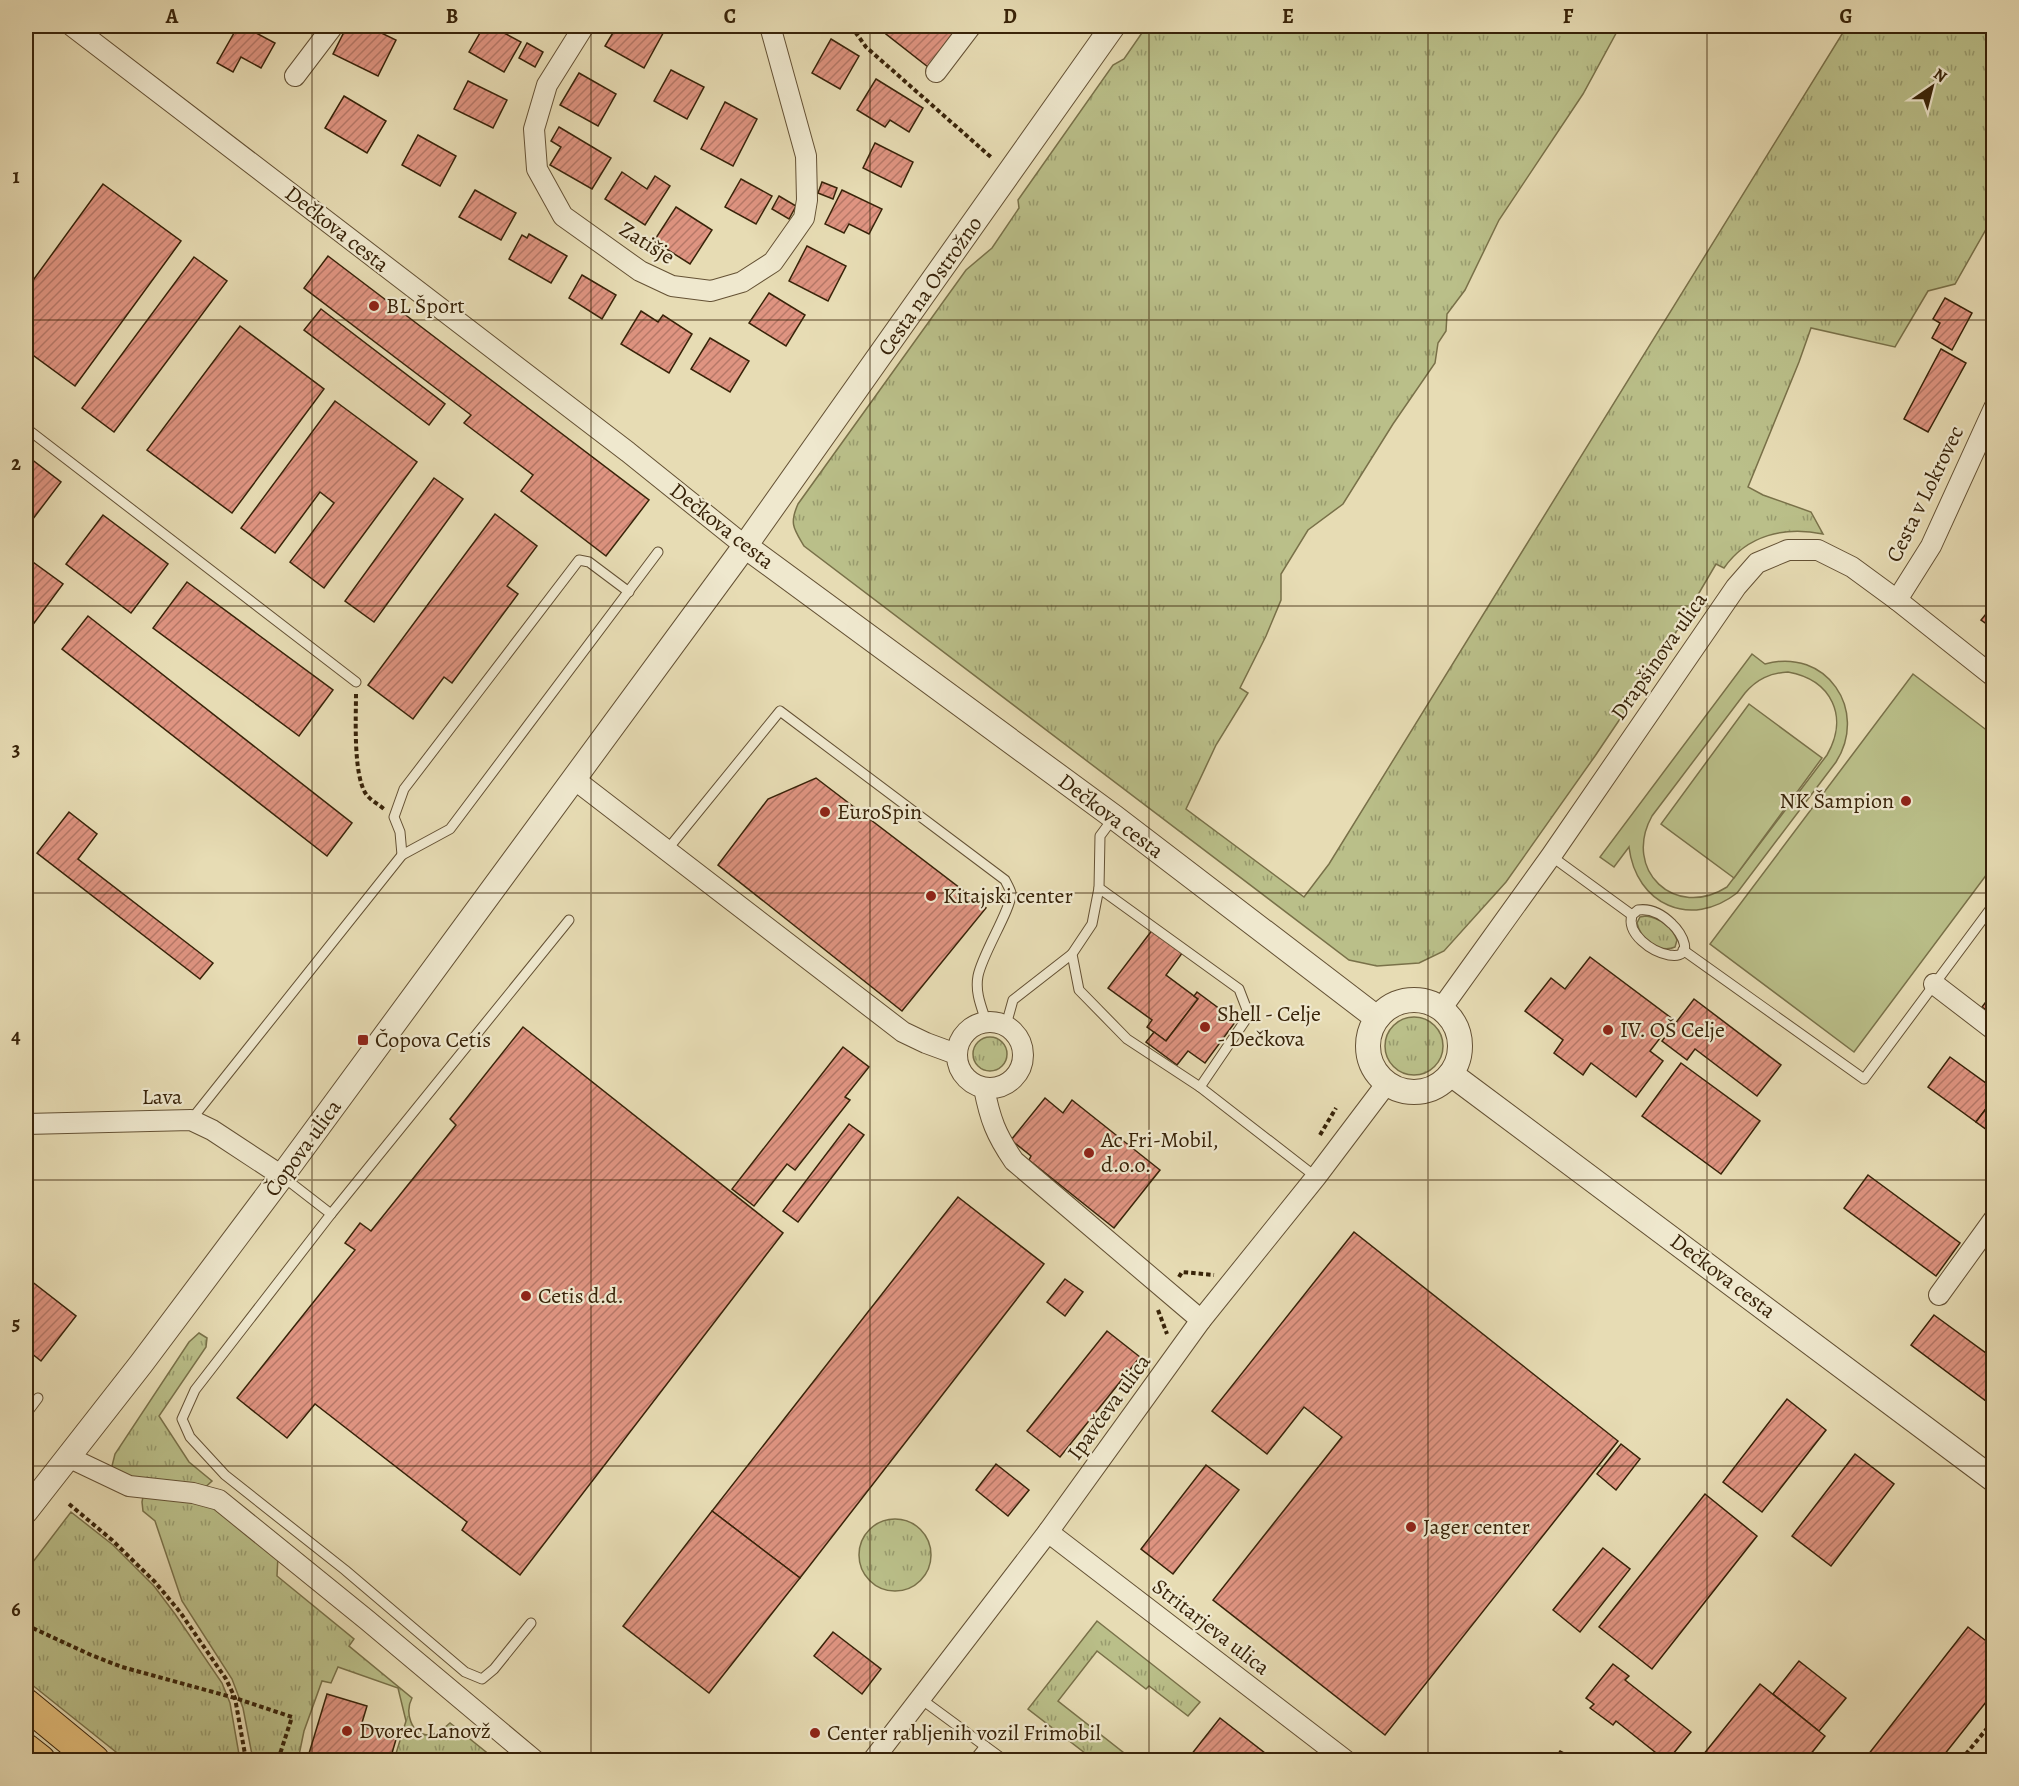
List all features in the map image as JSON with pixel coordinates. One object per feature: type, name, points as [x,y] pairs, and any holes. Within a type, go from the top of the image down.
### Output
[{"type":"main road","points":[[26,1704],[94,1761]]},
{"type":"main road","points":[[26,1749],[40,1761]]},
{"type":"street","name":"Dečkova cesta","points":[[72,26],[618,445],[745,546],[1114,817],[1377,1018]]},
{"type":"street","points":[[295,76],[333,26]]},
{"type":"street","name":"Zatišje","points":[[584,26],[547,85],[534,129],[537,169],[563,216],[640,271],[672,286],[711,291],[742,282],[773,262],[804,218],[807,200],[806,156],[770,26]]},
{"type":"street","points":[[936,72],[971,26]]},
{"type":"street","name":"Cesta na Ostrožno","points":[[574,779],[745,546],[1113,26]]},
{"type":"street","name":"Cesta v Lokrovec","points":[[1897,600],[1931,546],[1994,408]]},
{"type":"street","name":"Drapšinova ulica","points":[[1441,1009],[1551,856],[1736,587],[1757,563],[1788,550],[1818,550],[1852,567],[1994,677]]},
{"type":"street","points":[[574,779],[903,1032],[956,1054]]},
{"type":"street","name":"Čopova ulica","points":[[26,1511],[141,1364],[282,1176],[574,779]]},
{"type":"street","points":[[1934,984],[1994,1030]]},
{"type":"street","points":[[1414,1000],[1428,1002],[1441,1009],[1452,1019],[1458,1032],[1460,1046],[1458,1061],[1451,1074],[1441,1084],[1428,1090],[1414,1092],[1400,1090],[1387,1083],[1377,1073],[1370,1060],[1368,1046],[1370,1031],[1377,1018],[1387,1008],[1400,1002],[1414,1000]]},
{"type":"street","points":[[986,1021],[1005,1025],[1013,1030],[1023,1047],[1022,1065],[1018,1074],[1003,1086],[984,1088],[975,1085],[962,1072],[956,1054],[962,1036],[976,1024],[986,1021]]},
{"type":"street","name":"Dečkova cesta","points":[[1451,1074],[1994,1480]]},
{"type":"street","name":"Ipavčeva ulica","points":[[873,1761],[1048,1532],[1201,1320],[1316,1177],[1387,1083]]},
{"type":"street","points":[[984,1088],[998,1139],[1014,1161],[1201,1320]]},
{"type":"street","name":"Lava","points":[[26,1124],[191,1119],[212,1130],[282,1176]]},
{"type":"street","points":[[1939,1295],[1994,1219]]},
{"type":"street","points":[[68,1457],[129,1486],[193,1493],[219,1500],[367,1620],[534,1761]]},
{"type":"street","name":"Stritarjeva ulica","points":[[1048,1532],[1345,1761]]},
{"type":"lane","points":[[26,428],[356,682]]},
{"type":"lane","points":[[191,1119],[402,855],[450,829],[658,552]]},
{"type":"lane","points":[[402,855],[400,832],[394,817],[404,789],[579,560],[589,562],[629,592]]},
{"type":"lane","points":[[668,850],[780,711],[1005,880],[1011,892],[1010,903],[983,956],[978,977],[977,994],[986,1021]]},
{"type":"lane","points":[[1005,1025],[1013,1000],[1071,954],[1092,924],[1099,888],[1100,836],[1114,817]]},
{"type":"lane","points":[[1551,856],[1632,915]]},
{"type":"lane","points":[[1099,888],[1239,989],[1249,1015],[1200,1088]]},
{"type":"lane","points":[[1683,950],[1864,1080],[1994,904]]},
{"type":"lane","points":[[1638,910],[1646,910],[1667,919],[1683,936],[1685,942],[1683,950],[1677,955],[1669,955],[1650,947],[1634,930],[1630,922],[1632,915],[1638,910]]},
{"type":"lane","points":[[531,1623],[494,1669],[482,1679],[465,1672],[345,1570],[225,1475],[190,1437],[182,1419],[195,1390],[331,1214],[569,920]]},
{"type":"lane","points":[[1071,954],[1079,990],[1127,1039],[1200,1088],[1316,1177]]},
{"type":"lane","points":[[282,1176],[331,1214]]},
{"type":"lane","points":[[26,1414],[38,1398]]},
{"type":"lane","points":[[921,1699],[1004,1761]]},
{"type":"lane","points":[[974,1761],[985,1746]]},
{"type":"path","points":[[851,26],[866,47],[1009,174]]},
{"type":"path","points":[[356,682],[360,783],[366,795],[394,817]]},
{"type":"path","points":[[69,1504],[112,1540],[180,1612],[226,1679],[235,1698],[246,1761]]},
{"type":"path","points":[[26,1625],[91,1655],[122,1666],[235,1698],[292,1717],[278,1761]]},
{"type":"path","points":[[1961,1761],[1994,1720]]},
{"type":"green space","points":[[1144,26],[1620,26],[1583,94],[1499,220],[1465,290],[1447,314],[1446,331],[1438,343],[1435,363],[1393,424],[1343,504],[1308,530],[1281,574],[1281,600],[1240,688],[1248,693],[1216,745],[1186,809],[1304,897],[1329,864],[1847,26],[1993,26],[1993,217],[1955,284],[1928,291],[1895,347],[1811,328],[1748,487],[1763,495],[1811,512],[1823,534],[1795,531],[1768,536],[1744,548],[1724,568],[1716,564],[1659,661],[1506,882],[1444,951],[1419,963],[1377,966],[1349,960],[804,546],[794,526],[798,504],[966,270],[992,248],[1019,208],[1018,200],[1113,65],[1124,59],[1144,30]]},
{"type":"green space","points":[[1752,654],[1765,664],[1787,661],[1806,665],[1823,674],[1836,687],[1844,704],[1847,722],[1845,742],[1836,762],[1737,893],[1719,904],[1702,909],[1684,910],[1654,897],[1642,884],[1634,867],[1629,847],[1614,867],[1600,857]],"holes":[[[1788,672],[1816,683],[1825,692],[1836,714],[1833,741],[1827,755],[1727,887],[1708,896],[1689,897],[1673,893],[1659,884],[1649,871],[1644,855],[1644,836],[1652,816],[1750,688],[1759,680],[1775,674]]]},
{"type":"green space","name":"NK Šampion","points":[[1913,674],[1993,735],[1993,866],[1854,1052],[1710,944]]},
{"type":"green space","points":[[1749,704],[1822,758],[1734,878],[1661,824]]},
{"type":"green space","points":[[1646,916],[1669,927],[1677,940],[1675,947],[1663,948],[1646,939],[1637,923],[1640,917]]},
{"type":"green space","points":[[1414,1017],[1425,1019],[1438,1030],[1443,1046],[1441,1057],[1430,1070],[1414,1075],[1403,1073],[1390,1062],[1385,1046],[1387,1035],[1398,1022]]},
{"type":"green space","points":[[990,1037],[1002,1042],[1007,1054],[1002,1066],[990,1071],[978,1066],[973,1054],[978,1042]]},
{"type":"green space","points":[[199,1333],[207,1338],[206,1347],[159,1416],[189,1462],[212,1481],[198,1494],[278,1555],[277,1576],[354,1639],[349,1646],[412,1698],[409,1715],[417,1731],[432,1735],[450,1723],[496,1760],[394,1760],[406,1721],[398,1688],[338,1667],[331,1683],[322,1681],[304,1731],[298,1760],[253,1760],[243,1708],[232,1679],[182,1601],[155,1521],[143,1511],[144,1491],[111,1470],[115,1454],[189,1342]]},
{"type":"green space","points":[[71,1512],[113,1545],[154,1586],[175,1614],[222,1683],[230,1703],[240,1760],[126,1760],[26,1680],[26,1571]]},
{"type":"green space","points":[[895,1519],[915,1525],[925,1535],[931,1555],[925,1575],[915,1585],[895,1591],[875,1585],[865,1575],[859,1555],[865,1535],[875,1525]]},
{"type":"green space","points":[[1097,1621],[1200,1702],[1188,1716],[1149,1686],[1146,1689],[1097,1651],[1058,1701],[1133,1760],[1094,1760],[1028,1709]]},
{"type":"building","points":[[238,26],[243,26],[275,43],[261,68],[241,57],[233,72],[217,63]]},
{"type":"building","points":[[347,26],[367,26],[396,40],[378,76],[333,54]]},
{"type":"building","points":[[484,26],[491,26],[521,42],[504,72],[469,52]]},
{"type":"building","points":[[617,26],[667,26],[644,68],[605,46]]},
{"type":"building","points":[[892,26],[959,26],[928,67],[886,34]]},
{"type":"building","points":[[831,39],[859,56],[840,89],[812,73]]},
{"type":"building","points":[[527,43],[543,52],[535,67],[519,58]]},
{"type":"building","points":[[671,70],[704,87],[687,119],[654,101]]},
{"type":"building","points":[[579,73],[616,94],[598,126],[560,105]]},
{"type":"building","points":[[876,79],[923,108],[909,132],[890,120],[885,127],[857,110]]},
{"type":"building","points":[[468,81],[507,100],[493,128],[454,109]]},
{"type":"building","points":[[344,96],[386,121],[367,153],[325,128]]},
{"type":"building","points":[[725,102],[757,119],[733,166],[701,149]]},
{"type":"building","points":[[559,127],[611,158],[592,189],[550,165],[561,147],[551,141]]},
{"type":"building","points":[[418,135],[456,156],[440,186],[402,165]]},
{"type":"building","points":[[875,143],[913,162],[901,187],[863,168]]},
{"type":"building","points":[[622,172],[647,189],[655,176],[670,186],[645,225],[605,199]]},
{"type":"building","points":[[741,179],[772,196],[756,224],[725,207]]},
{"type":"building","points":[[822,182],[837,188],[833,199],[818,193]]},
{"type":"building","points":[[103,184],[181,241],[75,386],[26,350],[26,290]]},
{"type":"building","points":[[475,190],[516,213],[501,240],[459,217]]},
{"type":"building","points":[[842,190],[882,209],[869,234],[849,224],[844,233],[825,224]]},
{"type":"building","points":[[779,196],[796,206],[789,219],[772,209]]},
{"type":"building","points":[[676,207],[712,230],[690,264],[654,241]]},
{"type":"building","points":[[529,234],[567,256],[551,283],[509,259],[522,235],[527,238]]},
{"type":"building","points":[[807,246],[846,266],[828,301],[789,281]]},
{"type":"building","points":[[328,256],[649,500],[606,556],[521,491],[533,475],[464,423],[471,415],[304,288]]},
{"type":"building","points":[[194,257],[227,281],[114,432],[82,408]]},
{"type":"building","points":[[582,275],[616,295],[602,319],[569,298]]},
{"type":"building","points":[[769,293],[805,315],[786,346],[749,323]]},
{"type":"building","points":[[1945,298],[1972,313],[1952,350],[1932,338],[1940,323],[1933,319]]},
{"type":"building","points":[[321,309],[445,404],[429,425],[304,330]]},
{"type":"building","points":[[641,311],[658,322],[663,315],[692,334],[669,373],[621,344]]},
{"type":"building","points":[[240,326],[324,389],[232,513],[147,450]]},
{"type":"building","points":[[710,338],[749,361],[730,392],[691,369]]},
{"type":"building","points":[[1941,349],[1966,363],[1928,432],[1904,419]]},
{"type":"building","points":[[335,401],[417,462],[324,588],[290,562],[334,503],[320,492],[275,553],[241,528]]},
{"type":"building","points":[[26,455],[61,482],[26,528]]},
{"type":"building","points":[[434,478],[463,499],[374,622],[345,601]]},
{"type":"building","points":[[495,514],[537,546],[507,586],[518,594],[452,683],[444,677],[413,719],[368,685]]},
{"type":"building","points":[[103,515],[168,564],[131,613],[66,564]]},
{"type":"building","points":[[26,557],[63,584],[26,634]]},
{"type":"building","points":[[187,582],[333,690],[299,736],[153,628]]},
{"type":"building","points":[[1994,604],[1994,629],[1981,620]]},
{"type":"building","points":[[88,616],[352,823],[327,856],[62,649]]},
{"type":"building","points":[[816,778],[986,908],[902,1011],[718,865],[768,799]]},
{"type":"building","points":[[69,812],[97,834],[78,859],[213,963],[200,979],[37,853]]},
{"type":"building","points":[[1153,929],[1183,952],[1166,975],[1198,999],[1166,1041],[1147,1027],[1152,1020],[1108,988]]},
{"type":"building","name":"IV. OŠ Celje","points":[[1590,957],[1674,1020],[1650,1051],[1663,1061],[1636,1097],[1591,1063],[1583,1075],[1554,1053],[1563,1040],[1525,1011],[1551,978],[1565,989]]},
{"type":"building","points":[[1994,991],[1994,1015],[1982,1007]]},
{"type":"building","name":"Shell - Celje - Dečkova","points":[[1197,992],[1236,1021],[1205,1063],[1188,1051],[1177,1065],[1146,1042],[1154,1032],[1166,1041],[1198,999],[1194,996]]},
{"type":"building","points":[[1694,999],[1781,1065],[1757,1096],[1695,1049],[1687,1060],[1662,1041]]},
{"type":"building","name":"Cetis d.d.","points":[[523,1027],[783,1233],[520,1575],[462,1530],[467,1522],[315,1404],[287,1438],[237,1398],[355,1250],[345,1243],[360,1223],[371,1231],[456,1125],[450,1119]]},
{"type":"building","points":[[843,1047],[869,1067],[845,1097],[850,1100],[795,1170],[787,1164],[754,1206],[732,1189]]},
{"type":"building","points":[[1950,1057],[1994,1089],[1994,1098],[1976,1122],[1928,1087]]},
{"type":"building","points":[[1681,1063],[1760,1121],[1721,1174],[1642,1116]]},
{"type":"building","points":[[1045,1098],[1063,1113],[1072,1100],[1160,1170],[1114,1228],[1029,1160],[1031,1156],[1011,1140]]},
{"type":"building","points":[[1994,1098],[1994,1135],[1976,1122]]},
{"type":"building","points":[[849,1124],[864,1135],[798,1222],[783,1211]]},
{"type":"building","points":[[1868,1175],[1960,1243],[1936,1276],[1844,1208]]},
{"type":"building","points":[[958,1197],[1044,1264],[800,1578],[712,1511]]},
{"type":"building","name":"Jager center","points":[[1354,1232],[1618,1441],[1385,1735],[1213,1600],[1342,1437],[1304,1407],[1267,1454],[1212,1411]]},
{"type":"building","points":[[26,1277],[76,1316],[41,1361],[26,1349]]},
{"type":"building","points":[[1065,1279],[1083,1292],[1065,1316],[1047,1302]]},
{"type":"building","points":[[1934,1315],[1994,1359],[1994,1407],[1911,1345]]},
{"type":"building","points":[[1107,1331],[1140,1357],[1060,1457],[1027,1431]]},
{"type":"building","points":[[1787,1399],[1826,1430],[1762,1512],[1723,1482]]},
{"type":"building","points":[[1621,1444],[1640,1459],[1616,1490],[1597,1474]]},
{"type":"building","points":[[1855,1454],[1894,1484],[1831,1566],[1792,1536]]},
{"type":"building","points":[[996,1464],[1029,1490],[1008,1516],[976,1490]]},
{"type":"building","points":[[1206,1465],[1239,1490],[1173,1574],[1141,1549]]},
{"type":"building","points":[[1705,1494],[1757,1536],[1652,1669],[1599,1627]]},
{"type":"building","points":[[712,1511],[800,1578],[709,1693],[623,1626]]},
{"type":"building","points":[[1603,1548],[1630,1569],[1580,1632],[1553,1610]]},
{"type":"building","points":[[1968,1627],[1994,1647],[1994,1692],[1940,1760],[1864,1760]]},
{"type":"building","points":[[833,1632],[881,1669],[862,1694],[814,1656]]},
{"type":"building","points":[[1799,1661],[1846,1698],[1819,1731],[1773,1694]]},
{"type":"building","points":[[1613,1664],[1629,1676],[1625,1680],[1691,1732],[1668,1760],[1665,1760],[1616,1721],[1613,1725],[1590,1708],[1594,1704],[1586,1698]]},
{"type":"building","points":[[1760,1684],[1825,1736],[1806,1760],[1699,1760]]},
{"type":"building","name":"Dvorec Lanovž","points":[[327,1694],[367,1706],[361,1726],[397,1736],[390,1760],[307,1760]]},
{"type":"building","points":[[1220,1718],[1270,1757],[1268,1760],[1187,1760]]},
{"type":"building","points":[[1560,1751],[1577,1760],[1554,1760]]},
{"type":"place","name":"BL Šport","points":[[374,306]]},
{"type":"place","name":"NK Šampion","points":[[1906,801]]},
{"type":"place","name":"EuroSpin","points":[[825,812]]},
{"type":"place","name":"Kitajski center","points":[[931,896]]},
{"type":"place","name":"Shell - Celje - Dečkova","points":[[1205,1027]]},
{"type":"place","name":"IV. OŠ Celje","points":[[1608,1030]]},
{"type":"place","name":"Čopova Cetis","points":[[363,1040]]},
{"type":"place","name":"Ac Fri-Mobil, d.o.o.","points":[[1089,1153]]},
{"type":"place","name":"Cetis d.d.","points":[[526,1296]]},
{"type":"place","name":"Jager center","points":[[1411,1527]]},
{"type":"place","name":"Dvorec Lanovž","points":[[347,1731]]},
{"type":"place","name":"Center rabljenih vozil Frimobil","points":[[815,1733]]}]
